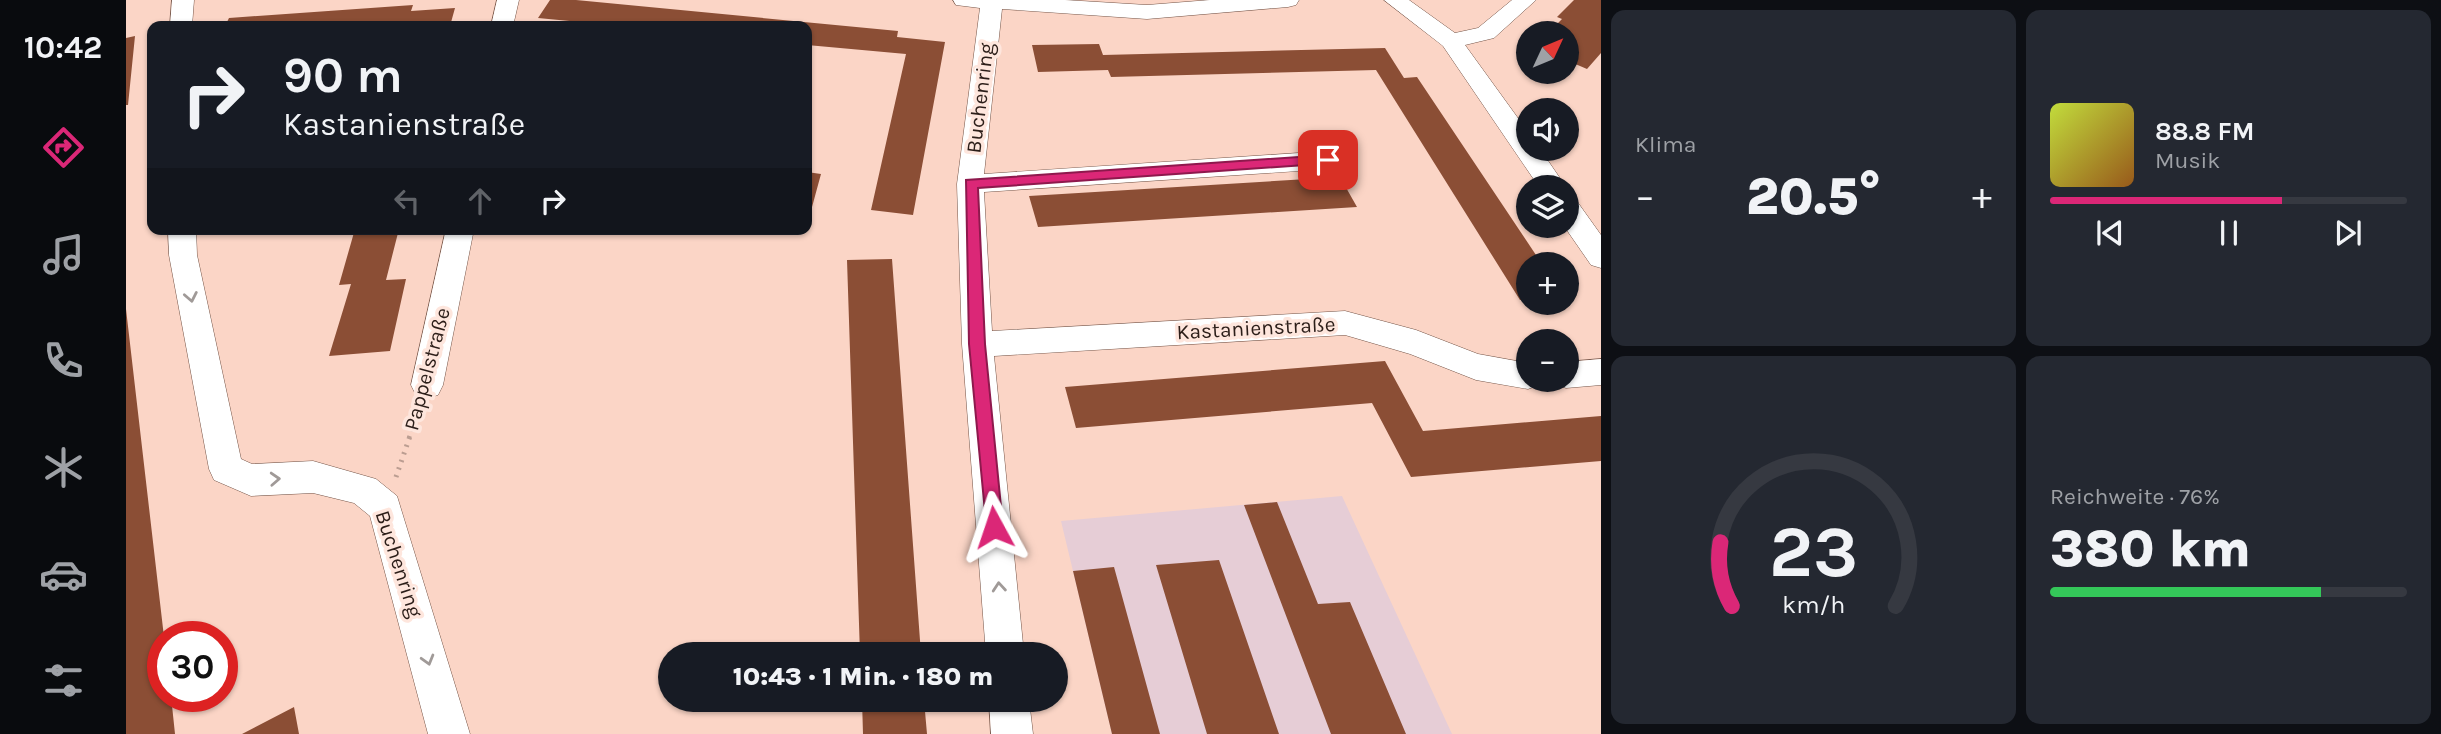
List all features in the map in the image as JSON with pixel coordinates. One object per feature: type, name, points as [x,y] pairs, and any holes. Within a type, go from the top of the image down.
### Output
[{"type":"street","points":[[181,21],[183,0]]},
{"type":"street","points":[[503,21],[508,0]]},
{"type":"street","points":[[964,0],[1146,6],[1288,0]]},
{"type":"street","points":[[1395,0],[1451,41],[1545,175]]},
{"type":"street","points":[[1451,41],[1486,33],[1525,0]]},
{"type":"street","name":"Buchenring","points":[[992,1],[971,184],[977,344],[1004,642]]},
{"type":"street","points":[[971,184],[1328,160]]},
{"type":"street","points":[[1579,226],[1601,257]]},
{"type":"street","name":"Buchenring","points":[[181,235],[183,255],[226,468],[251,480],[313,477],[363,490],[385,507],[449,734]]},
{"type":"street","name":"Pappelstraße","points":[[427,385],[459,235]]},
{"type":"street","name":"Kastanienstraße","points":[[977,344],[1345,323],[1416,343],[1476,368],[1516,374]]},
{"type":"street","points":[[1579,374],[1601,372]]},
{"type":"street","points":[[1010,712],[1012,734]]},
{"type":"path","name":"Pappelstraße","points":[[385,507],[427,385]]},
{"type":"shaded area","points":[[1342,496],[1452,734],[1112,734],[1061,521]]},
{"type":"building","points":[[550,0],[576,0],[794,21],[570,21],[538,18]]},
{"type":"building","points":[[1574,0],[1601,0],[1601,53],[1587,69],[1579,66],[1579,21],[1560,21],[1562,19],[1557,17]]},
{"type":"building","points":[[413,5],[411,11],[455,8],[451,21],[228,21],[229,18]]},
{"type":"building","points":[[812,23],[898,31],[897,37],[945,42],[913,215],[871,210],[906,54],[812,45]]},
{"type":"building","points":[[135,36],[128,105],[126,105],[126,38]]},
{"type":"building","points":[[1099,44],[1103,55],[1385,48],[1404,78],[1417,77],[1516,225],[1516,238],[1525,238],[1534,252],[1516,252],[1516,294],[1376,70],[1111,77],[1108,70],[1038,72],[1032,45]]},
{"type":"building","points":[[812,173],[821,174],[812,207]]},
{"type":"building","points":[[1340,177],[1357,207],[1038,227],[1029,196]]},
{"type":"building","points":[[353,235],[397,235],[386,280],[406,279],[390,351],[329,356],[351,284],[339,285]]},
{"type":"building","points":[[892,259],[920,642],[860,642],[847,260]]},
{"type":"building","points":[[126,309],[162,621],[147,621],[147,712],[173,712],[175,734],[126,734]]},
{"type":"building","points":[[1385,361],[1423,431],[1601,416],[1601,461],[1411,477],[1372,403],[1076,428],[1065,387]]},
{"type":"building","points":[[1277,502],[1318,604],[1350,602],[1406,734],[1331,734],[1244,505]]},
{"type":"building","points":[[1219,560],[1279,734],[1207,734],[1156,565]]},
{"type":"building","points":[[1114,567],[1160,734],[1112,734],[1073,571]]},
{"type":"building","points":[[294,707],[299,734],[242,734]]},
{"type":"building","points":[[862,712],[925,712],[927,734],[863,734]]},
{"type":"route","points":[[994,527],[977,344],[971,184],[1328,160]]}]
